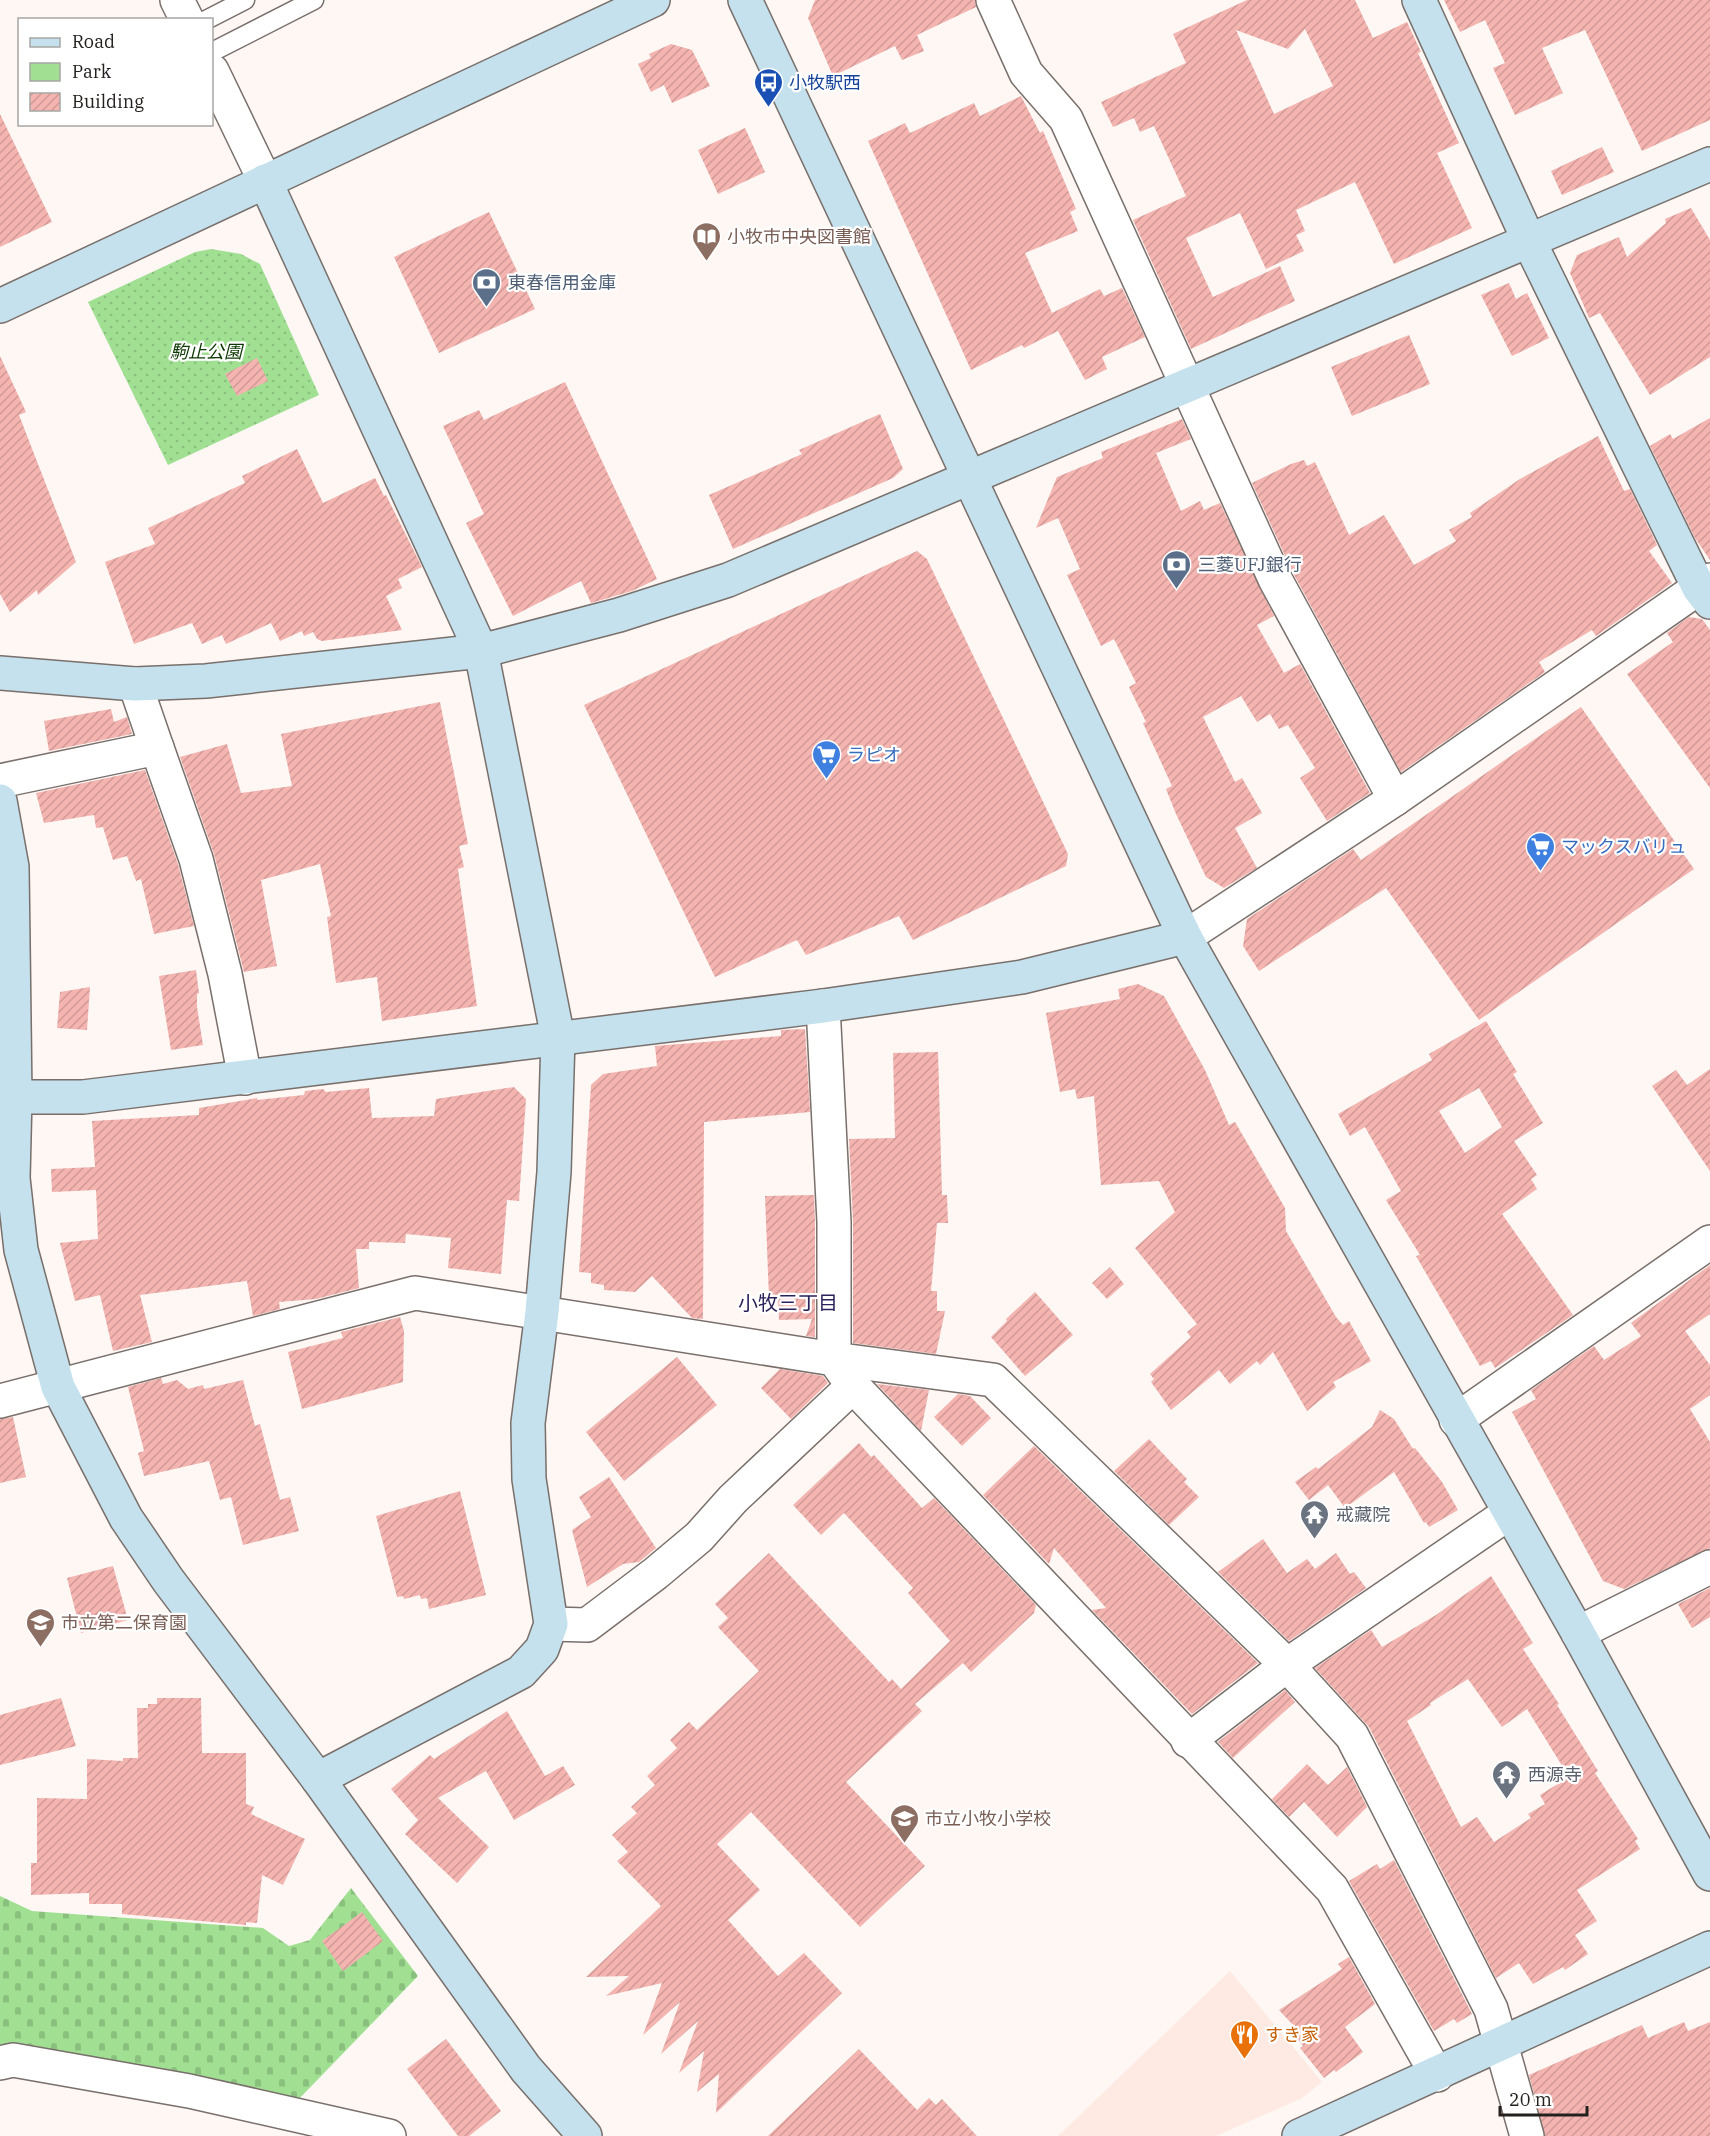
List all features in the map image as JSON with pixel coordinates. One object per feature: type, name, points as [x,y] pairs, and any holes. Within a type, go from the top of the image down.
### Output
[{"type":"street","points":[[177,0],[186,18]]},
{"type":"street","points":[[0,306],[653,0]]},
{"type":"street","points":[[745,0],[1185,937],[1578,1633],[1710,1874]]},
{"type":"street","points":[[8,1096],[83,1097],[824,1006],[1022,977],[1185,937],[1706,590],[1529,241],[1419,0]]},
{"type":"street","points":[[1000,2],[1026,74],[1066,119],[1275,579],[1395,799]]},
{"type":"street","points":[[213,73],[481,651],[558,1038],[554,1172],[542,1312],[528,1424],[529,1479],[551,1624],[542,1649],[521,1672],[318,1779]]},
{"type":"street","points":[[0,673],[135,684],[206,681],[481,651],[619,615],[728,580],[1710,164]]},
{"type":"street","points":[[135,684],[196,859],[225,974],[245,1078]]},
{"type":"street","points":[[0,781],[158,748]]},
{"type":"street","points":[[0,801],[12,867],[6,1180],[21,1250],[57,1388],[126,1518],[168,1580],[318,1779],[526,2068],[585,2136]]},
{"type":"street","points":[[824,1006],[834,1222],[834,1359],[853,1386],[1188,1741],[1332,1888],[1437,2075]]},
{"type":"street","points":[[1456,1419],[1710,1242]]},
{"type":"street","points":[[0,1401],[415,1293],[834,1359],[993,1380],[1287,1665],[1352,1736],[1491,2009],[1503,2044],[1527,2136]]},
{"type":"street","points":[[551,1624],[587,1625],[656,1573],[699,1537],[734,1499],[853,1386]]},
{"type":"street","points":[[1188,1741],[1287,1665],[1509,1514]]},
{"type":"street","points":[[1578,1633],[1710,1567]]},
{"type":"street","points":[[1299,2136],[1437,2075],[1710,1948]]},
{"type":"street","points":[[0,2063],[13,2060],[189,2091],[389,2136]]},
{"type":"lane","points":[[210,18],[245,0]]},
{"type":"lane","points":[[213,51],[314,0]]},
{"type":"shaded area","points":[[1230,1971],[1322,2082],[1302,2098],[1216,2136],[1058,2136]]},
{"type":"green space","name":"駒止公園","points":[[211,249],[241,254],[260,264],[319,395],[168,465],[88,302],[195,252]]},
{"type":"green space","points":[[351,1888],[418,1976],[294,2104],[0,2055],[0,1896],[32,1911],[263,1928],[289,1946],[310,1940]]},
{"type":"building","points":[[815,0],[975,0],[976,7],[917,35],[924,51],[902,60],[895,46],[833,76],[808,18]]},
{"type":"building","points":[[1247,0],[1355,0],[1373,38],[1407,22],[1421,52],[1418,53],[1459,143],[1437,153],[1472,228],[1394,264],[1355,182],[1296,210],[1305,231],[1296,235],[1304,251],[1266,269],[1240,213],[1186,238],[1213,297],[1280,266],[1295,301],[1191,349],[1133,220],[1186,196],[1154,126],[1140,132],[1134,118],[1113,127],[1101,102],[1186,63],[1173,34]],"holes":[[[1305,29],[1333,86],[1274,114],[1236,30],[1288,49]]]},
{"type":"building","points":[[1444,0],[1710,0],[1710,120],[1642,151],[1585,30],[1542,48],[1563,93],[1515,115],[1493,68],[1505,63],[1485,20],[1460,32]]},
{"type":"building","points":[[671,44],[692,50],[710,86],[672,103],[664,85],[651,92],[638,64],[651,58],[649,54]]},
{"type":"building","points":[[1021,96],[1040,133],[1043,131],[1076,209],[1070,212],[1078,231],[1025,253],[1052,313],[1100,289],[1104,296],[1122,288],[1145,337],[1102,357],[1107,369],[1085,380],[1058,331],[1024,348],[1022,345],[971,370],[868,141],[905,123],[910,133],[974,103],[980,116]]},
{"type":"building","points":[[0,114],[52,222],[0,247]]},
{"type":"building","points":[[745,128],[765,172],[718,194],[698,150]]},
{"type":"building","points":[[1602,147],[1614,172],[1562,195],[1551,171]]},
{"type":"building","points":[[1691,208],[1710,240],[1710,357],[1650,395],[1600,313],[1589,318],[1570,273],[1577,255],[1619,237],[1627,257],[1666,223],[1665,219]]},
{"type":"building","points":[[489,212],[535,309],[439,353],[394,257]]},
{"type":"building","points":[[1509,283],[1516,299],[1527,293],[1549,338],[1512,356],[1481,295]]},
{"type":"building","points":[[1409,335],[1430,384],[1352,416],[1331,367]]},
{"type":"building","points":[[0,356],[26,412],[19,415],[76,562],[38,595],[37,590],[10,612],[0,594]]},
{"type":"building","points":[[257,358],[268,381],[237,396],[225,374]]},
{"type":"building","points":[[565,382],[657,579],[632,591],[591,603],[581,581],[513,616],[466,523],[484,514],[443,426],[479,410],[484,420]]},
{"type":"building","points":[[880,414],[903,469],[893,478],[733,549],[709,495],[802,454],[799,450]]},
{"type":"building","points":[[1710,418],[1710,560],[1695,538],[1650,446],[1670,434],[1673,439]]},
{"type":"building","points":[[1182,419],[1191,439],[1156,453],[1181,511],[1200,501],[1204,510],[1220,503],[1274,616],[1257,625],[1284,673],[1300,664],[1370,793],[1327,821],[1300,778],[1315,768],[1288,725],[1279,729],[1270,714],[1257,722],[1241,696],[1203,717],[1235,782],[1242,778],[1262,813],[1235,828],[1257,868],[1224,888],[1206,877],[1176,814],[1166,789],[1172,786],[1129,687],[1136,683],[1114,639],[1101,646],[1067,575],[1080,569],[1058,518],[1036,528],[1057,477],[1103,458],[1101,452]]},
{"type":"building","points":[[1598,436],[1624,491],[1630,489],[1657,545],[1649,551],[1672,583],[1596,636],[1592,630],[1539,662],[1545,672],[1401,772],[1292,571],[1252,483],[1291,464],[1304,460],[1307,466],[1315,462],[1349,535],[1384,515],[1414,565],[1456,541],[1449,530],[1472,517],[1470,513],[1520,479]]},
{"type":"building","points":[[297,449],[323,503],[375,478],[384,496],[386,495],[422,567],[398,579],[402,588],[386,596],[402,630],[322,641],[317,639],[313,632],[304,636],[302,631],[280,641],[271,623],[226,644],[222,635],[202,644],[192,623],[134,644],[105,562],[155,544],[148,528],[245,483],[242,476]]},
{"type":"building","name":"ラピオ","points":[[917,551],[927,559],[1068,854],[1066,866],[913,940],[899,916],[806,955],[797,940],[715,977],[584,705]]},
{"type":"building","points":[[1689,617],[1702,619],[1710,630],[1710,788],[1627,674],[1673,642],[1667,633]]},
{"type":"building","points":[[440,702],[468,844],[459,846],[464,867],[458,869],[477,1006],[382,1021],[377,977],[336,983],[327,917],[331,916],[320,864],[261,880],[277,966],[244,972],[214,854],[180,757],[227,744],[241,793],[292,786],[281,734]]},
{"type":"building","points":[[1581,707],[1694,869],[1479,1020],[1386,888],[1259,971],[1243,946],[1247,919],[1353,849],[1361,860]]},
{"type":"building","points":[[111,709],[114,722],[127,717],[132,734],[49,751],[44,721]]},
{"type":"building","points":[[145,770],[178,864],[194,926],[154,934],[141,879],[136,881],[127,856],[113,860],[103,827],[96,828],[94,815],[44,823],[36,793]]},
{"type":"building","points":[[196,970],[199,993],[197,994],[197,1007],[203,1045],[171,1050],[159,976]]},
{"type":"building","points":[[1138,984],[1164,996],[1205,1070],[1229,1125],[1235,1122],[1285,1208],[1286,1231],[1336,1317],[1343,1325],[1349,1321],[1371,1361],[1333,1382],[1336,1387],[1307,1411],[1273,1352],[1260,1365],[1257,1361],[1230,1384],[1219,1370],[1171,1410],[1151,1382],[1154,1379],[1150,1374],[1191,1337],[1187,1332],[1197,1324],[1135,1248],[1175,1212],[1159,1181],[1101,1185],[1094,1096],[1077,1099],[1075,1089],[1060,1092],[1046,1013],[1120,999],[1118,989]]},
{"type":"building","points":[[90,987],[87,1030],[57,1028],[60,992]]},
{"type":"building","points":[[1486,1021],[1517,1072],[1513,1074],[1543,1123],[1514,1141],[1537,1175],[1531,1179],[1537,1189],[1502,1214],[1573,1315],[1495,1368],[1491,1361],[1480,1366],[1416,1256],[1420,1255],[1386,1200],[1401,1191],[1365,1127],[1350,1136],[1338,1114],[1432,1060],[1429,1054]],"holes":[[[1479,1088],[1502,1127],[1465,1153],[1439,1111]]]},
{"type":"building","points":[[805,1029],[810,1112],[704,1122],[703,1319],[692,1318],[652,1276],[635,1292],[604,1290],[604,1285],[591,1283],[591,1273],[579,1272],[591,1085],[603,1074],[657,1066],[655,1046],[781,1036],[781,1030]]},
{"type":"building","points":[[938,1052],[942,1195],[947,1195],[948,1223],[937,1223],[931,1291],[937,1291],[937,1311],[945,1311],[936,1354],[853,1343],[853,1221],[849,1139],[895,1138],[893,1053]]},
{"type":"building","points":[[1710,1069],[1710,1171],[1652,1086],[1676,1070],[1687,1085]]},
{"type":"building","points":[[514,1087],[526,1099],[519,1201],[507,1200],[501,1274],[448,1268],[451,1238],[406,1234],[405,1243],[369,1242],[369,1249],[356,1249],[359,1288],[316,1299],[279,1302],[280,1309],[253,1316],[247,1281],[140,1295],[152,1342],[113,1351],[100,1295],[75,1301],[60,1243],[98,1239],[96,1190],[52,1192],[51,1169],[95,1167],[92,1121],[199,1115],[199,1108],[257,1098],[257,1100],[304,1095],[305,1091],[323,1089],[326,1092],[369,1088],[372,1118],[434,1116],[436,1099]]},
{"type":"building","points":[[814,1195],[815,1337],[806,1336],[812,1319],[779,1320],[778,1298],[769,1298],[765,1196]]},
{"type":"building","points":[[1710,1265],[1710,1314],[1685,1331],[1710,1365],[1710,1395],[1690,1409],[1710,1442],[1710,1548],[1624,1589],[1603,1581],[1512,1412],[1536,1399],[1531,1390],[1594,1346],[1604,1360],[1641,1336],[1631,1323]]},
{"type":"building","points":[[1110,1267],[1124,1284],[1107,1299],[1092,1283]]},
{"type":"building","points":[[1035,1292],[1073,1335],[1025,1376],[991,1337],[1007,1321],[1006,1319]]},
{"type":"building","points":[[400,1317],[404,1331],[403,1382],[302,1409],[288,1352],[343,1338],[341,1332]]},
{"type":"building","points":[[677,1357],[717,1405],[624,1481],[586,1432]]},
{"type":"building","points":[[780,1369],[823,1376],[828,1383],[791,1419],[761,1388]]},
{"type":"building","points":[[161,1378],[163,1384],[177,1380],[188,1389],[203,1385],[204,1389],[243,1380],[255,1426],[260,1424],[280,1500],[290,1497],[299,1531],[243,1545],[231,1497],[220,1500],[209,1461],[144,1476],[138,1453],[144,1451],[128,1387]]},
{"type":"building","points":[[877,1384],[929,1390],[921,1431]]},
{"type":"building","points":[[958,1394],[970,1396],[991,1418],[962,1446],[934,1417]]},
{"type":"building","points":[[1380,1410],[1394,1419],[1413,1449],[1415,1448],[1442,1482],[1458,1510],[1429,1527],[1426,1522],[1424,1523],[1394,1472],[1345,1508],[1328,1485],[1309,1500],[1295,1482],[1316,1467],[1318,1469],[1372,1427]]},
{"type":"building","points":[[13,1417],[26,1477],[0,1483],[0,1419]]},
{"type":"building","points":[[1149,1439],[1187,1479],[1184,1482],[1199,1497],[1169,1525],[1114,1471]]},
{"type":"building","points":[[859,1443],[871,1457],[874,1455],[922,1508],[934,1498],[1036,1605],[1034,1613],[971,1672],[963,1663],[915,1704],[922,1711],[846,1782],[925,1866],[860,1927],[751,1812],[717,1844],[760,1890],[728,1920],[778,1976],[804,1953],[842,1993],[716,2113],[719,2074],[697,2092],[704,2051],[679,2073],[698,2021],[661,2054],[680,2002],[643,2035],[662,1983],[606,1996],[629,1976],[586,1977],[661,1906],[617,1861],[628,1852],[612,1835],[637,1813],[631,1807],[655,1785],[647,1776],[677,1748],[670,1740],[689,1722],[697,1730],[759,1671],[718,1627],[728,1618],[715,1604],[769,1553],[889,1682],[892,1679],[901,1689],[950,1641],[908,1593],[913,1588],[844,1513],[821,1535],[793,1505]]},
{"type":"building","points":[[1034,1446],[1258,1663],[1192,1714],[1092,1610],[1106,1608],[1054,1548],[1049,1564],[983,1495]]},
{"type":"building","points":[[609,1477],[656,1548],[639,1562],[623,1564],[587,1587],[572,1530],[591,1517],[579,1497]]},
{"type":"building","points":[[460,1491],[486,1595],[429,1609],[427,1598],[421,1599],[420,1595],[404,1599],[403,1596],[397,1597],[376,1516]]},
{"type":"building","points":[[1263,1539],[1287,1573],[1307,1559],[1315,1569],[1336,1553],[1350,1574],[1354,1572],[1366,1588],[1289,1641],[1218,1572]]},
{"type":"building","points":[[113,1566],[128,1620],[81,1633],[67,1578]]},
{"type":"building","points":[[1491,1576],[1533,1643],[1523,1649],[1559,1704],[1557,1705],[1598,1771],[1595,1773],[1638,1839],[1635,1841],[1640,1849],[1577,1890],[1597,1921],[1575,1935],[1588,1954],[1565,1970],[1563,1967],[1533,1984],[1519,1963],[1496,1978],[1369,1727],[1315,1668],[1371,1630],[1382,1647],[1436,1615]],"holes":[[[1468,1679],[1502,1727],[1527,1709],[1569,1777],[1540,1795],[1545,1804],[1528,1814],[1531,1818],[1494,1842],[1477,1817],[1461,1827],[1407,1721]]]},
{"type":"building","points":[[1710,1588],[1710,1617],[1692,1628],[1678,1604]]},
{"type":"building","points":[[1285,1690],[1295,1702],[1233,1758],[1218,1742]]},
{"type":"building","points":[[61,1698],[76,1746],[0,1765],[0,1715]]},
{"type":"building","points":[[157,1698],[201,1698],[202,1753],[246,1753],[246,1804],[254,1807],[251,1814],[305,1839],[283,1885],[262,1875],[257,1923],[246,1922],[246,1925],[122,1914],[122,1904],[89,1904],[89,1893],[31,1895],[31,1863],[37,1863],[37,1798],[87,1799],[87,1759],[123,1761],[123,1758],[138,1758],[137,1708],[148,1708],[148,1704],[157,1704]]},
{"type":"building","points":[[507,1711],[545,1776],[563,1766],[575,1785],[514,1820],[486,1771],[438,1798],[489,1847],[457,1883],[405,1834],[418,1820],[391,1789],[430,1755],[434,1759]]},
{"type":"building","points":[[1307,1764],[1328,1785],[1347,1767],[1367,1807],[1337,1837],[1304,1802],[1289,1817],[1272,1799]]},
{"type":"building","points":[[1394,1860],[1472,2014],[1457,2023],[1454,2019],[1434,2031],[1349,1881],[1377,1864],[1380,1869]]},
{"type":"building","points":[[362,1912],[383,1941],[343,1971],[322,1941]]},
{"type":"building","points":[[1349,1957],[1375,2004],[1345,2027],[1363,2052],[1324,2078],[1300,2048],[1303,2046],[1290,2028],[1293,2025],[1279,2010],[1342,1969],[1338,1964]]},
{"type":"building","points":[[1684,2022],[1688,2031],[1710,2022],[1710,2136],[1545,2136],[1529,2075],[1642,2025],[1648,2038]]},
{"type":"building","points":[[446,2039],[501,2111],[469,2136],[458,2136],[407,2069]]},
{"type":"building","points":[[859,2049],[917,2110],[929,2098],[936,2105],[942,2099],[977,2136],[768,2136]]},
{"type":"place","name":"小牧駅西","points":[[768,108]]},
{"type":"place","name":"小牧市中央図書館","points":[[706,262]]},
{"type":"place","name":"東春信用金庫","points":[[487,308]]},
{"type":"place","name":"三菱UFJ銀行","points":[[1177,590]]},
{"type":"place","name":"ラピオ","points":[[826,780]]},
{"type":"place","name":"マックスバリュ","points":[[1540,872]]},
{"type":"place","name":"戒藏院","points":[[1315,1540]]},
{"type":"place","name":"市立第二保育園","points":[[40,1648]]},
{"type":"place","name":"西源寺","points":[[1507,1800]]},
{"type":"place","name":"市立小牧小学校","points":[[904,1844]]},
{"type":"place","name":"すき家","points":[[1244,2060]]},
{"type":"district","name":"小牧三丁目","points":[[788,1302]]}]
